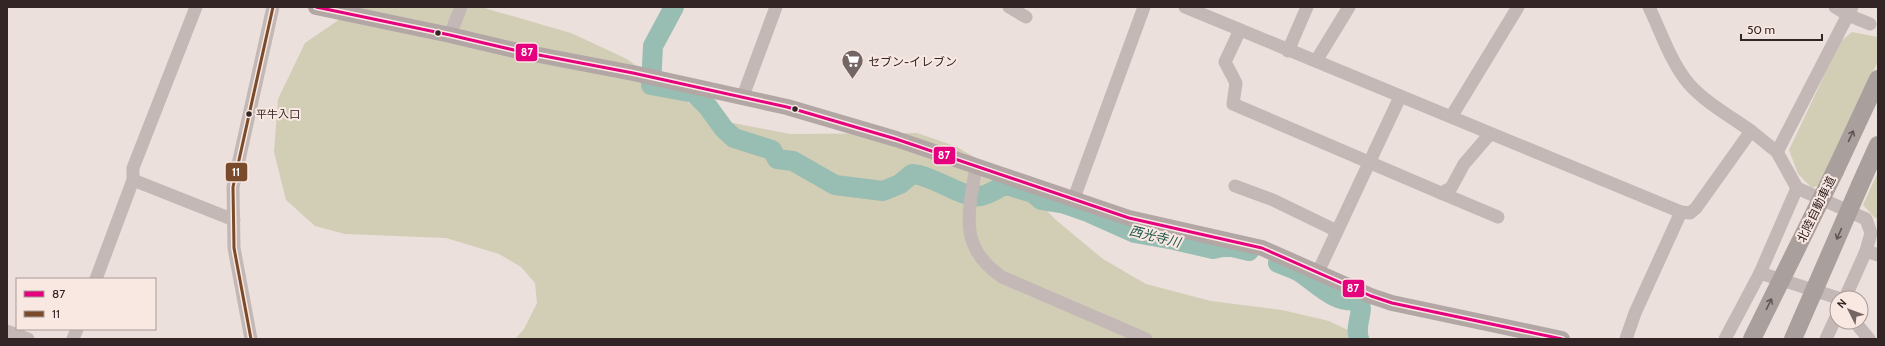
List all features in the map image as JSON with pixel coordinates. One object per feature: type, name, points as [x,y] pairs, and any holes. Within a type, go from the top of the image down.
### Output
[{"type":"highway","name":"北陸自動車道","points":[[1752,339],[1835,171],[1878,79]]},
{"type":"highway","points":[[1793,339],[1878,145]]},
{"type":"main road","points":[[316,7],[518,51],[743,96],[866,129],[1074,198],[1129,218],[1262,248],[1371,296],[1392,303],[1562,339]]},
{"type":"street","points":[[96,278],[133,180],[133,168],[196,7]]},
{"type":"street","points":[[251,339],[234,248],[233,187],[273,7]]},
{"type":"street","points":[[450,35],[461,7]]},
{"type":"street","points":[[743,96],[776,7]]},
{"type":"street","points":[[1009,7],[1026,17]]},
{"type":"street","points":[[1074,198],[1144,7]]},
{"type":"street","points":[[1185,7],[1288,51],[1316,61],[1681,212],[1690,213],[1696,208],[1751,130]]},
{"type":"street","points":[[1288,51],[1307,7]]},
{"type":"street","points":[[1316,61],[1349,7]]},
{"type":"street","points":[[1451,117],[1518,7]]},
{"type":"street","points":[[1649,7],[1679,71],[1689,84],[1703,97],[1751,130],[1777,152],[1797,188],[1866,219],[1874,232],[1872,253],[1850,290]]},
{"type":"street","points":[[1835,7],[1850,11],[1870,24]]},
{"type":"street","points":[[1777,152],[1850,11]]},
{"type":"street","points":[[1240,30],[1225,62],[1236,83],[1233,104],[1498,216]]},
{"type":"street","points":[[1318,272],[1400,97]]},
{"type":"street","points":[[1442,192],[1451,188],[1464,164],[1490,134]]},
{"type":"street","points":[[976,166],[969,216],[970,230],[972,244],[986,265],[1002,277],[1146,339]]},
{"type":"street","points":[[133,180],[234,220]]},
{"type":"street","points":[[1235,186],[1273,200],[1337,231]]},
{"type":"street","points":[[1725,339],[1760,273],[1797,188]]},
{"type":"street","points":[[1626,339],[1635,313],[1681,212]]},
{"type":"street","points":[[1760,273],[1829,295]]},
{"type":"street","points":[[1862,330],[1869,339]]},
{"type":"street","points":[[7,331],[28,339]]},
{"type":"shaded area","points":[[363,7],[481,7],[571,33],[627,59],[672,93],[718,120],[790,134],[917,133],[955,146],[1018,182],[1056,220],[1103,259],[1146,284],[1211,301],[1282,310],[1329,321],[1366,339],[515,339],[524,329],[537,303],[535,283],[521,267],[499,254],[446,238],[345,234],[315,226],[286,200],[274,152],[278,99],[305,43],[353,10]]},
{"type":"shaded area","points":[[1852,32],[1878,37],[1878,61],[1819,185],[1812,188],[1798,174],[1789,150],[1840,42]]},
{"type":"shaded area","points":[[1878,172],[1878,218],[1875,218],[1863,205]]},
{"type":"waterway","name":"西光寺川","points":[[674,7],[653,46],[651,85],[694,93],[708,107],[724,129],[734,138],[772,150],[777,159],[793,161],[835,185],[883,191],[900,184],[912,174],[929,178],[957,191],[974,196],[986,194],[1006,185],[1033,193],[1041,200],[1065,204],[1088,212],[1135,233],[1213,249],[1228,246],[1249,251]]},
{"type":"waterway","name":"西光寺川","points":[[1278,263],[1299,272],[1335,297],[1350,301],[1359,300],[1361,305],[1358,328],[1359,339]]},
{"type":"transit line","name":"11","points":[[251,339],[234,248],[233,187],[273,7]]},
{"type":"transit line","name":"87","points":[[316,7],[518,51],[633,73],[787,107],[896,139],[1129,218],[1262,248],[1371,296],[1392,303],[1562,339]]},
{"type":"place","name":"セブン-イレブン","points":[[853,80]]},
{"type":"place","name":"平牛入口","points":[[249,114]]}]
